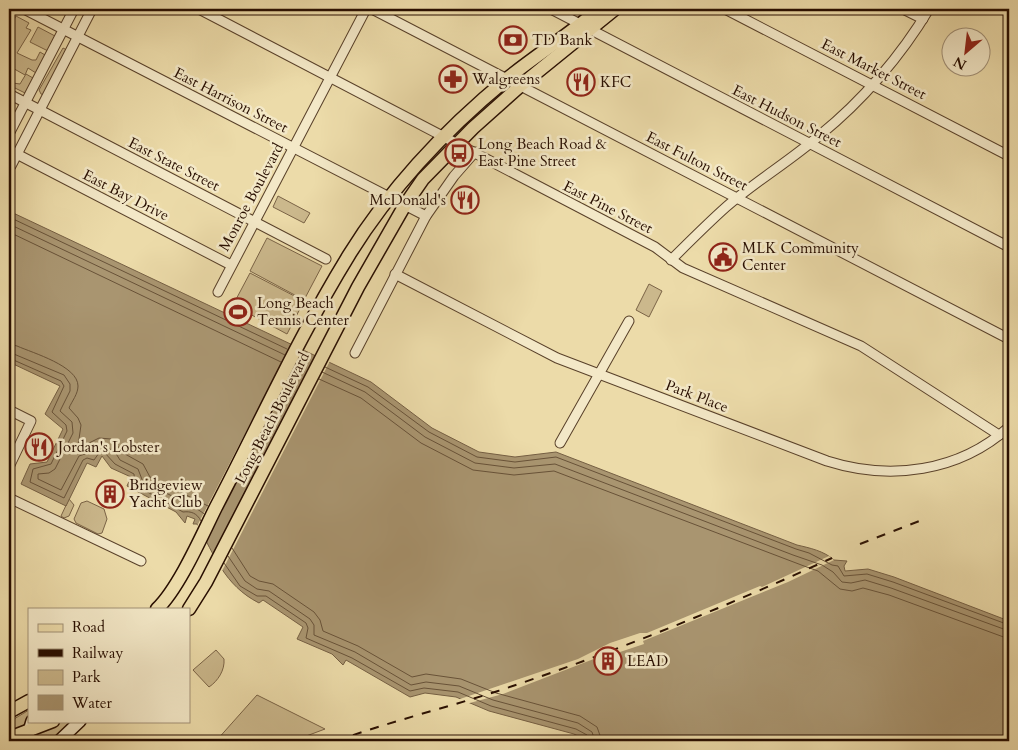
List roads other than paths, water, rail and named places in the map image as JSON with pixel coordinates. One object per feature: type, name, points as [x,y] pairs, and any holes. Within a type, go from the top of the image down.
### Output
[{"type":"main road","name":"Long Beach Boulevard","points":[[190,608],[206,582],[378,249],[405,205],[424,179],[458,144],[585,27],[599,9]]},
{"type":"main road","name":"Long Beach Boulevard","points":[[158,608],[184,570],[304,336],[346,260],[389,196],[443,136],[507,79],[615,9]]},
{"type":"main road","points":[[9,712],[28,702]]},
{"type":"main road","points":[[9,738],[29,732],[51,722]]},
{"type":"main road","points":[[59,741],[79,722]]},
{"type":"street","name":"East Harrison Street","points":[[24,9],[426,216]]},
{"type":"street","points":[[9,134],[74,9]]},
{"type":"street","points":[[10,165],[13,152],[40,110],[92,9]]},
{"type":"street","name":"East Pine Street","points":[[199,9],[654,246],[689,270],[861,346],[999,435]]},
{"type":"street","name":"Monroe Boulevard","points":[[218,292],[366,9]]},
{"type":"street","name":"East Fulton Street","points":[[372,9],[1009,339]]},
{"type":"street","name":"East Hudson Street","points":[[551,9],[1009,247]]},
{"type":"street","name":"East Market Street","points":[[725,9],[1009,156]]},
{"type":"street","points":[[903,9],[923,19]]},
{"type":"street","points":[[672,260],[705,227],[739,198],[844,114],[872,84],[929,9]]},
{"type":"street","name":"East State Street","points":[[9,94],[326,259]]},
{"type":"street","name":"East Bay Drive","points":[[13,152],[231,265]]},
{"type":"street","points":[[355,353],[426,216],[450,181],[475,152]]},
{"type":"street","name":"Park Place","points":[[395,274],[557,358],[827,461],[855,469],[899,472],[930,467],[961,457],[1009,427]]},
{"type":"street","points":[[560,443],[629,321]]},
{"type":"street","points":[[9,410],[31,420],[9,467]]},
{"type":"street","points":[[9,498],[141,561]]},
{"type":"water","points":[[9,211],[371,382],[432,428],[479,452],[515,457],[556,452],[797,545],[817,550],[834,560],[847,561],[844,566],[845,571],[868,569],[1009,621],[1009,741],[587,741],[574,734],[489,711],[456,697],[425,693],[410,697],[346,660],[343,665],[332,654],[297,639],[303,627],[263,600],[259,603],[237,588],[215,558],[197,524],[193,524],[195,519],[187,516],[185,523],[176,512],[127,486],[131,477],[111,468],[102,456],[96,467],[87,463],[66,506],[21,484],[30,464],[47,462],[63,429],[45,414],[60,386],[9,362]]},
{"type":"railway","points":[[860,544],[927,518]]},
{"type":"railway","points":[[336,741],[498,691],[583,661],[750,595],[832,558]]},
{"type":"place","name":"TD Bank","points":[[513,40]]},
{"type":"place","name":"Walgreens","points":[[453,79]]},
{"type":"place","name":"KFC","points":[[581,82]]},
{"type":"place","name":"Long Beach Road & East Pine Street","points":[[459,153]]},
{"type":"place","name":"McDonald's","points":[[465,200]]},
{"type":"place","name":"MLK Community Center","points":[[723,257]]},
{"type":"place","name":"Long Beach Tennis Center","points":[[238,312]]},
{"type":"place","name":"Jordan's Lobster","points":[[39,447]]},
{"type":"place","name":"Bridgeview Yacht Club","points":[[110,494]]},
{"type":"place","name":"LEAD","points":[[608,661]]}]
